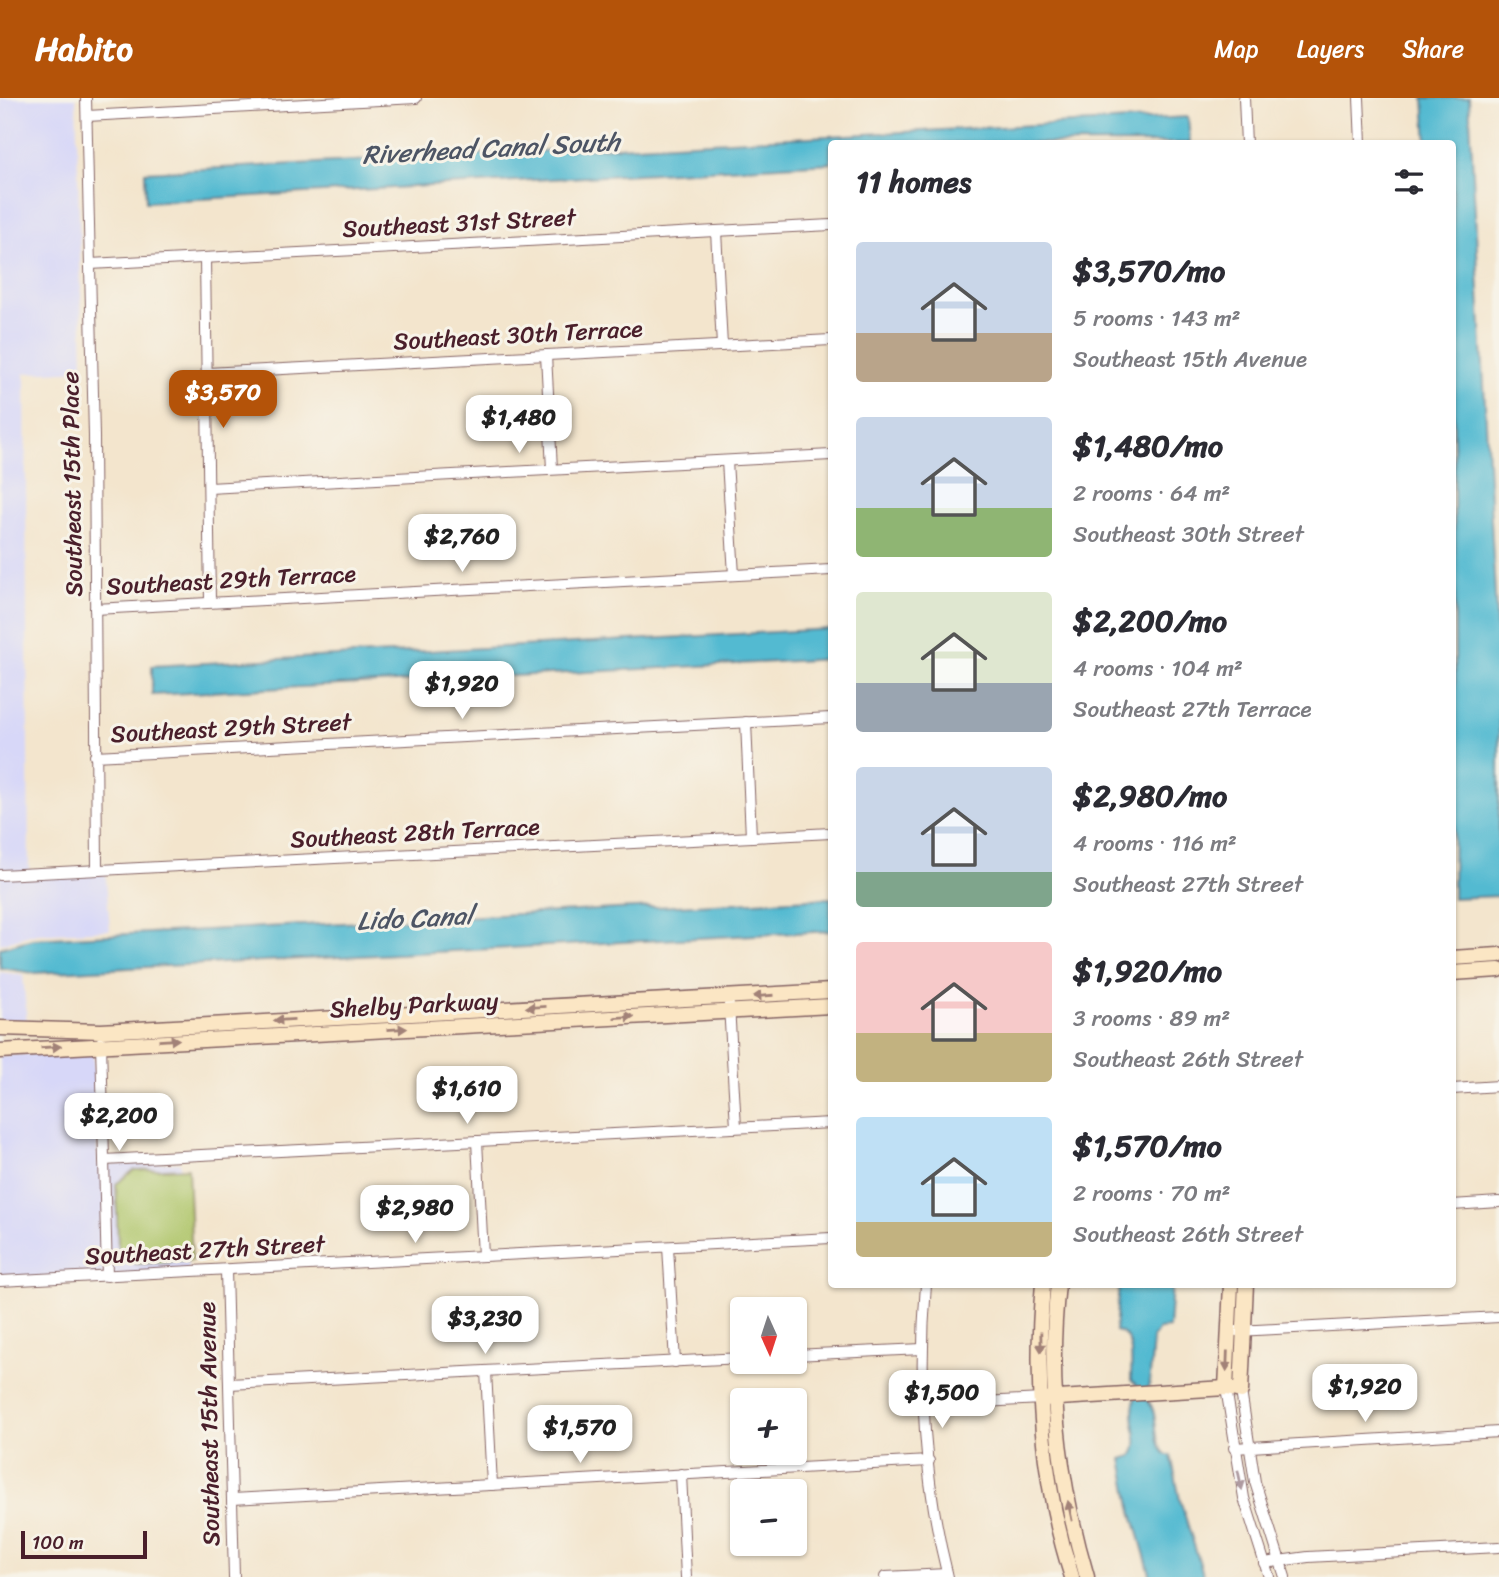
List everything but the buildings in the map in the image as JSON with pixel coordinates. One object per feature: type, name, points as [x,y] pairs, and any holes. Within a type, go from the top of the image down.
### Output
[{"type":"street","name":"Southeast 15th Place","points":[[86,98],[97,870]]},
{"type":"street","points":[[87,116],[416,98]]},
{"type":"street","points":[[1244,98],[1246,140]]},
{"type":"street","points":[[1359,98],[1361,140]]},
{"type":"street","name":"Southeast 31st Street","points":[[90,264],[828,225]]},
{"type":"street","points":[[716,231],[722,346]]},
{"type":"street","points":[[205,259],[210,601]]},
{"type":"street","name":"Southeast 30th Terrace","points":[[207,373],[828,340]]},
{"type":"street","points":[[546,355],[552,469]]},
{"type":"street","points":[[209,488],[828,454]]},
{"type":"street","points":[[727,461],[734,575]]},
{"type":"street","name":"Southeast 29th Terrace","points":[[95,609],[828,570]]},
{"type":"street","name":"Southeast 29th Street","points":[[95,756],[828,718]]},
{"type":"street","points":[[746,722],[751,837]]},
{"type":"street","name":"Southeast 28th Terrace","points":[[0,875],[828,833]]},
{"type":"street","points":[[1456,958],[1499,955]]},
{"type":"street","points":[[1456,973],[1499,970]]},
{"type":"street","name":"Shelby Parkway","points":[[0,1051],[101,1038],[729,1004],[828,991]]},
{"type":"street","points":[[729,1004],[736,1127]]},
{"type":"street","name":"Shelby Parkway","points":[[729,1004],[828,1006]]},
{"type":"street","name":"Shelby Parkway","points":[[0,1028],[101,1038]]},
{"type":"street","points":[[101,1038],[107,1276]]},
{"type":"street","points":[[1456,1089],[1499,1086]]},
{"type":"street","points":[[104,1160],[828,1123]]},
{"type":"street","points":[[477,1141],[483,1256]]},
{"type":"street","points":[[1456,1205],[1499,1202]]},
{"type":"street","name":"Southeast 27th Street","points":[[0,1281],[828,1238]]},
{"type":"street","points":[[668,1247],[675,1362]]},
{"type":"street","name":"Southeast 15th Avenue","points":[[226,1270],[234,1577]]},
{"type":"street","points":[[885,1577],[948,1575],[929,1461],[922,1349],[926,1288]]},
{"type":"street","points":[[1043,1288],[1051,1490],[1072,1577]]},
{"type":"street","points":[[1058,1288],[1049,1399],[1066,1491],[1087,1577]]},
{"type":"street","points":[[1231,1288],[1235,1331],[1234,1448],[1244,1498],[1269,1577]]},
{"type":"street","points":[[1235,1331],[1245,1288]]},
{"type":"street","points":[[1235,1331],[1499,1317]]},
{"type":"street","points":[[807,1354],[922,1349]]},
{"type":"street","points":[[229,1384],[730,1359]]},
{"type":"street","points":[[486,1371],[492,1485]]},
{"type":"street","points":[[925,1405],[1234,1390]]},
{"type":"street","points":[[1234,1390],[1262,1510],[1285,1577]]},
{"type":"street","points":[[1234,1448],[1499,1432]]},
{"type":"street","points":[[233,1499],[929,1461]]},
{"type":"street","points":[[681,1474],[686,1577]]},
{"type":"street","points":[[1264,1563],[1278,1559],[1499,1547]]},
{"type":"shaded area","points":[[0,98],[76,98],[83,370],[25,373],[29,877],[105,867],[110,930],[33,934],[0,944]]},
{"type":"shaded area","points":[[0,972],[23,975],[27,1025],[0,1023]]},
{"type":"shaded area","points":[[93,1050],[98,1165],[180,1162],[189,1274],[0,1283],[0,1056]]},
{"type":"green space","points":[[188,1168],[192,1261],[135,1264],[118,1248],[116,1184],[134,1170]]},
{"type":"water","points":[[1424,98],[1469,98],[1499,671],[1499,896],[1456,898],[1456,140],[1427,140]]},
{"type":"water","points":[[1188,117],[1190,140],[828,140],[828,163],[146,202],[145,172]]},
{"type":"water","points":[[828,629],[828,659],[152,695],[152,666]]},
{"type":"water","points":[[828,898],[828,931],[34,973],[0,968],[0,948],[33,939]]},
{"type":"water","points":[[1119,1288],[1172,1288],[1169,1328],[1159,1329],[1153,1338],[1148,1401],[1154,1414],[1159,1444],[1167,1455],[1171,1455],[1180,1500],[1204,1577],[1151,1577],[1131,1507],[1122,1459],[1132,1456],[1136,1446],[1133,1412],[1136,1385],[1131,1380],[1131,1350],[1126,1337],[1115,1331]]},
{"type":"water label","name":"Riverhead Canal South","points":[[491,148]]},
{"type":"water label","name":"Lido Canal","points":[[415,918]]}]
